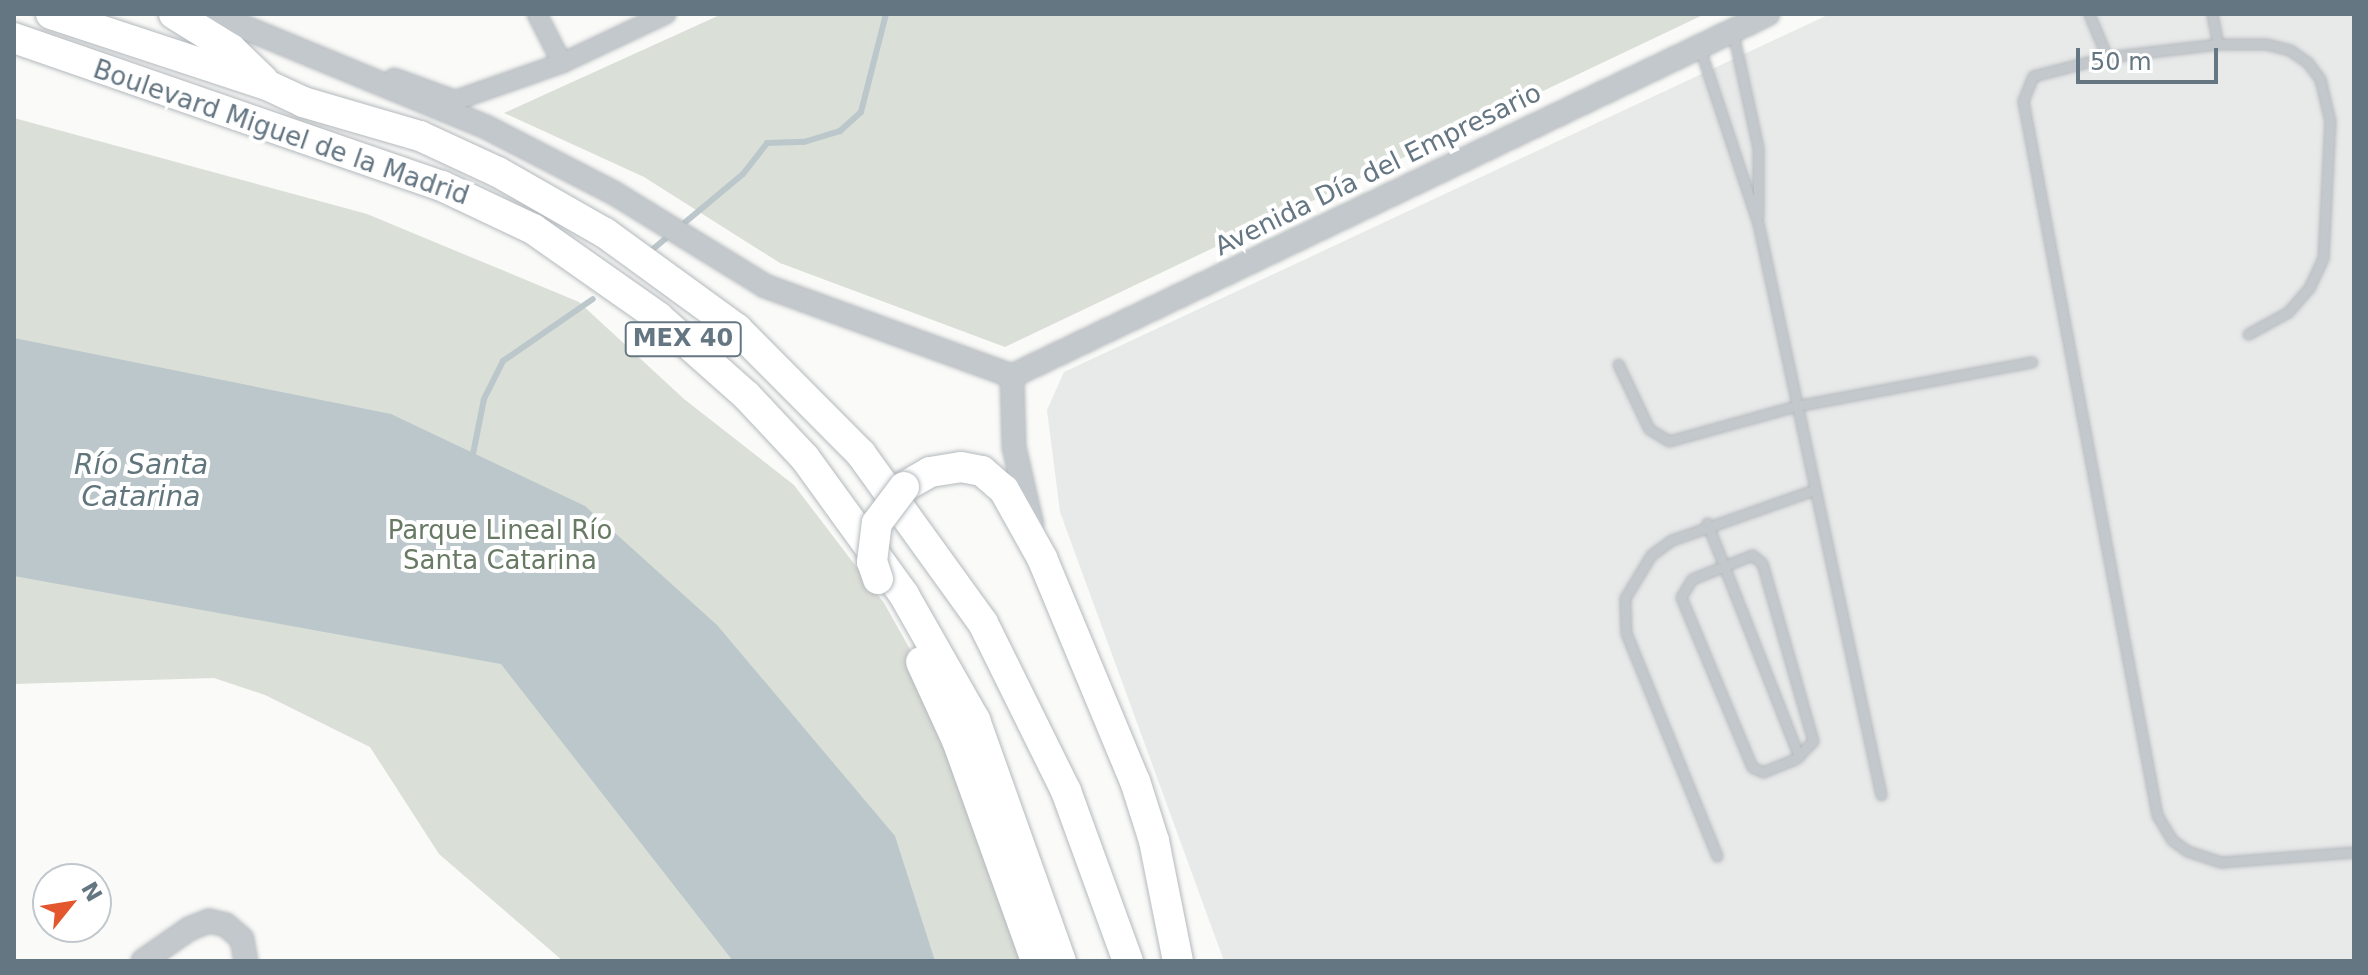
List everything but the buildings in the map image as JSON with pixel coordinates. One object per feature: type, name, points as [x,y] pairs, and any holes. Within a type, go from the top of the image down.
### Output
[{"type":"highway","name":"Boulevard Miguel de la Madrid","points":[[51,14],[267,85],[303,102],[420,136],[498,172],[655,267],[774,363],[861,454],[983,623],[1066,791],[1128,961]]},
{"type":"highway","points":[[174,14],[231,49],[267,85]]},
{"type":"highway","name":"Boulevard Miguel de la Madrid","points":[[14,38],[442,186],[533,229],[658,317],[746,395],[805,458],[904,595],[975,720],[1061,961]]},
{"type":"highway","points":[[1036,961],[958,743],[878,579],[873,540],[894,496],[937,469],[979,470],[1004,490],[1042,558],[1145,811],[1178,961]]},
{"type":"street","points":[[212,14],[448,103],[562,63],[666,14]]},
{"type":"street","points":[[218,14],[448,103],[614,193],[743,276],[1012,376],[1014,447],[1042,558]]},
{"type":"street","points":[[537,14],[562,63]]},
{"type":"street","name":"Avenida Día del Empresario","points":[[1012,376],[1768,14]]},
{"type":"street","points":[[143,961],[189,929],[209,921],[226,925],[242,939],[246,961]]},
{"type":"lane","points":[[2089,14],[2107,57]]},
{"type":"lane","points":[[2212,14],[2218,44]]},
{"type":"lane","points":[[1733,31],[1758,148],[1758,223]]},
{"type":"lane","points":[[2248,334],[2288,312],[2309,288],[2323,258],[2330,121],[2320,79],[2290,50],[2218,44],[2107,57],[2045,69],[2033,76],[2023,101],[2076,368],[2150,797],[2172,840],[2202,858],[2221,862],[2354,852]]},
{"type":"lane","points":[[1700,48],[1758,223],[1881,795]]},
{"type":"lane","points":[[1618,364],[1657,439],[1669,441],[1796,406],[2032,362]]},
{"type":"lane","points":[[1717,856],[1626,633],[1625,598],[1651,555],[1707,523],[1814,490]]},
{"type":"lane","points":[[1707,523],[1799,756]]},
{"type":"lane","points":[[1752,555],[1762,563],[1813,741],[1799,756],[1763,772],[1752,767],[1686,612],[1683,587],[1752,555]]},
{"type":"shaded area","points":[[1830,14],[2354,14],[2354,961],[1224,961],[1060,512],[1047,410],[1064,372]]},
{"type":"green space","points":[[722,14],[1705,14],[1005,347],[780,263],[644,177],[504,113]]},
{"type":"green space","name":"Parque Lineal Río Santa Catarina","points":[[14,118],[367,214],[579,302],[684,399],[794,485],[884,603],[938,699],[1035,961],[563,961],[439,854],[370,747],[265,695],[214,678],[14,684]]},
{"type":"water","name":"Río Santa Catarina","points":[[14,338],[391,414],[585,506],[717,625],[895,836],[935,961],[733,961],[501,664],[14,576]]},
{"type":"waterway","points":[[647,254],[743,174],[767,143],[804,142],[840,131],[861,112],[886,14]]},
{"type":"waterway","points":[[472,459],[484,399],[503,361],[593,299]]}]
